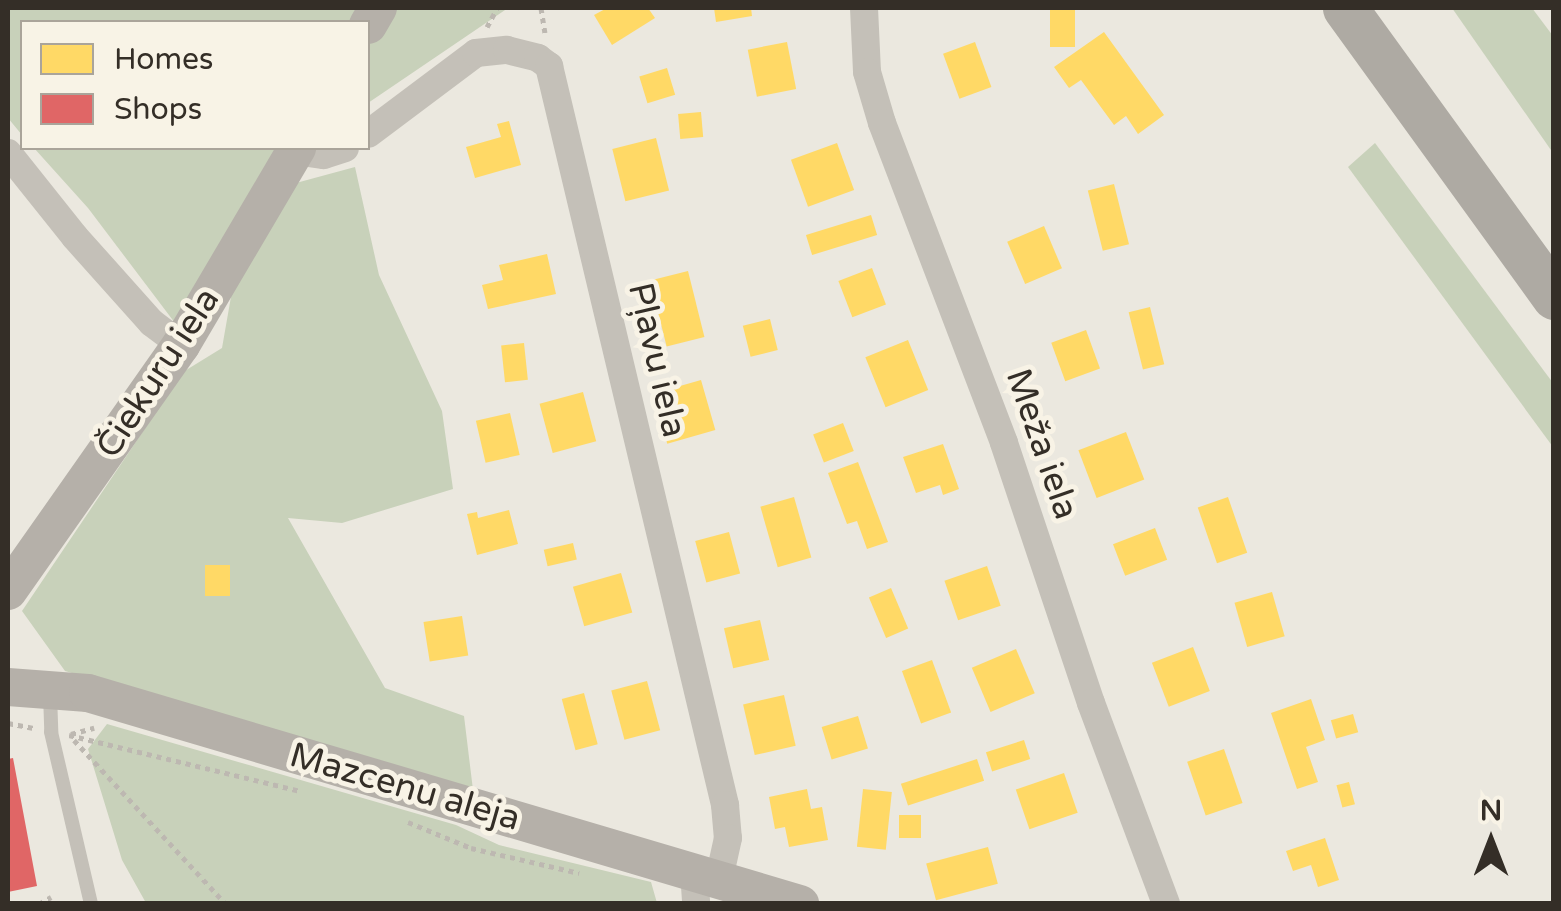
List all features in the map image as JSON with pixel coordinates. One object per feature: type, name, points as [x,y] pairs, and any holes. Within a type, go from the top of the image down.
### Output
[{"type":"highway","points":[[1345,8],[1554,298]]},
{"type":"main road","name":"Čiekuru iela","points":[[8,591],[180,345],[294,150]]},
{"type":"main road","name":"Mazcenu aleja","points":[[8,687],[88,694],[703,885],[800,904]]},
{"type":"street","name":"Meža iela","points":[[864,8],[867,72],[882,123],[1004,443],[1091,702],[1166,904]]},
{"type":"street","name":"Pļavu iela","points":[[370,132],[476,53],[507,50],[549,66],[725,805],[728,838],[703,885]]},
{"type":"street","points":[[299,150],[324,156],[340,150]]},
{"type":"street","points":[[8,153],[74,237],[152,323],[180,345]]},
{"type":"lane","points":[[50,689],[51,732],[91,904]]},
{"type":"path","points":[[226,904],[68,734],[302,791]]},
{"type":"path","points":[[393,818],[424,829]]},
{"type":"path","points":[[40,904],[51,897]]},
{"type":"green space","points":[[8,8],[508,8],[370,102],[370,20],[20,20],[20,133],[8,118]]},
{"type":"green space","points":[[1452,8],[1532,8],[1553,36],[1553,153]]},
{"type":"green space","points":[[1375,143],[1553,383],[1553,447],[1348,167]]},
{"type":"green space","points":[[36,150],[279,150],[175,323],[88,208]]},
{"type":"green space","points":[[355,167],[379,275],[442,411],[453,489],[342,523],[288,518],[385,688],[464,716],[473,790],[65,671],[22,611],[183,372],[222,348],[232,291],[296,183]]},
{"type":"green space","points":[[107,724],[456,825],[499,845],[651,882],[657,903],[146,903],[122,860],[88,749]]},
{"type":"building: Homes","points":[[607,8],[648,8],[655,18],[612,45],[594,15]]},
{"type":"building: Homes","points":[[714,8],[751,8],[752,16],[716,22]]},
{"type":"building: Homes","points":[[1050,10],[1075,10],[1075,47],[1050,47]]},
{"type":"building: Homes","points":[[1104,32],[1164,115],[1138,134],[1126,116],[1114,125],[1081,80],[1069,88],[1054,67]]},
{"type":"building: Homes","points":[[787,42],[796,89],[757,97],[748,50]]},
{"type":"building: Homes","points":[[975,42],[991,87],[959,99],[943,54]]},
{"type":"building: Homes","points":[[667,68],[675,95],[647,103],[639,76]]},
{"type":"building: Homes","points":[[701,112],[703,137],[680,139],[678,114]]},
{"type":"building: Homes","points":[[509,121],[521,165],[475,178],[466,147],[501,137],[497,124]]},
{"type":"building: Homes","points":[[656,138],[669,190],[625,201],[612,149]]},
{"type":"building: Homes","points":[[837,143],[854,190],[808,207],[791,160]]},
{"type":"building: Homes","points":[[1114,184],[1129,244],[1103,251],[1088,191]]},
{"type":"building: Homes","points":[[871,215],[877,235],[812,255],[806,235]]},
{"type":"building: Homes","points":[[1044,226],[1062,268],[1025,284],[1007,242]]},
{"type":"building: Homes","points":[[547,254],[556,294],[488,309],[482,285],[503,280],[499,265]]},
{"type":"building: Homes","points":[[872,268],[886,304],[852,317],[838,281]]},
{"type":"building: Homes","points":[[688,271],[704,337],[667,346],[650,280]]},
{"type":"building: Homes","points":[[1150,307],[1164,364],[1143,370],[1129,312]]},
{"type":"building: Homes","points":[[770,319],[778,350],[751,357],[743,326]]},
{"type":"building: Homes","points":[[1086,330],[1100,369],[1065,381],[1051,343]]},
{"type":"building: Homes","points":[[908,340],[928,390],[886,407],[865,357]]},
{"type":"building: Homes","points":[[524,343],[528,380],[505,382],[501,345]]},
{"type":"building: Homes","points":[[701,380],[715,430],[667,444],[653,394]]},
{"type":"building: Homes","points":[[583,392],[596,441],[553,453],[540,404]]},
{"type":"building: Homes","points":[[510,413],[520,455],[486,463],[476,421]]},
{"type":"building: Homes","points":[[843,423],[854,451],[824,462],[813,434]]},
{"type":"building: Homes","points":[[1126,432],[1144,480],[1097,498],[1078,450]]},
{"type":"building: Homes","points":[[943,444],[959,489],[943,495],[940,485],[916,493],[903,457]]},
{"type":"building: Homes","points":[[858,462],[888,542],[867,549],[857,521],[847,524],[828,473]]},
{"type":"building: Homes","points":[[794,497],[811,558],[778,567],[760,507]]},
{"type":"building: Homes","points":[[1228,497],[1247,553],[1217,563],[1198,507]]},
{"type":"building: Homes","points":[[509,510],[518,544],[477,555],[467,514],[477,512],[478,518]]},
{"type":"building: Homes","points":[[1155,528],[1167,560],[1125,576],[1113,544]]},
{"type":"building: Homes","points":[[729,532],[740,574],[706,583],[695,541]]},
{"type":"building: Homes","points":[[573,543],[577,560],[548,566],[544,550]]},
{"type":"building: Homes","points":[[205,565],[230,565],[230,596],[205,596]]},
{"type":"building: Homes","points":[[987,566],[1001,606],[958,620],[944,581]]},
{"type":"building: Homes","points":[[621,573],[632,612],[584,626],[573,587]]},
{"type":"building: Homes","points":[[891,588],[908,629],[886,638],[869,597]]},
{"type":"building: Homes","points":[[1272,592],[1285,636],[1247,647],[1235,603]]},
{"type":"building: Homes","points":[[462,616],[468,656],[430,662],[423,622]]},
{"type":"building: Homes","points":[[760,620],[769,660],[733,668],[724,628]]},
{"type":"building: Homes","points":[[1193,647],[1210,691],[1169,707],[1152,663]]},
{"type":"building: Homes","points":[[1016,649],[1035,693],[991,712],[972,668]]},
{"type":"building: Homes","points":[[932,660],[951,713],[921,724],[902,671]]},
{"type":"building: Homes","points":[[647,681],[660,730],[624,740],[611,691]]},
{"type":"building: Homes","points":[[584,693],[598,744],[576,750],[562,699]]},
{"type":"building: Homes","points":[[784,695],[796,746],[755,755],[743,704]]},
{"type":"building: Homes","points":[[1311,699],[1325,740],[1306,747],[1318,782],[1297,789],[1271,713]]},
{"type":"building: Homes","points":[[1353,714],[1358,732],[1336,739],[1331,720]]},
{"type":"building: Homes","points":[[858,716],[868,749],[832,760],[822,727]]},
{"type":"building: Homes","points":[[1024,740],[1030,759],[992,771],[986,752]]},
{"type":"building: Homes","points":[[1224,749],[1243,803],[1206,816],[1187,762]]},
{"type":"building: Homes","points":[[977,759],[984,781],[908,806],[901,784]]},
{"type":"building: Homes","points":[[1064,773],[1078,813],[1029,829],[1016,790]]},
{"type":"building: Homes","points":[[1349,782],[1355,804],[1342,808],[1336,785]]},
{"type":"building: Homes","points":[[807,789],[811,809],[822,807],[828,840],[789,847],[785,827],[775,829],[769,797]]},
{"type":"building: Homes","points":[[863,789],[892,792],[886,850],[857,847]]},
{"type":"building: Homes","points":[[899,815],[921,815],[921,838],[899,838]]},
{"type":"building: Homes","points":[[1325,838],[1339,880],[1318,887],[1311,865],[1293,871],[1286,851]]},
{"type":"building: Homes","points":[[988,847],[998,884],[936,900],[926,864]]},
{"type":"building: Shops","points":[[13,758],[37,886],[8,892],[8,759]]}]
